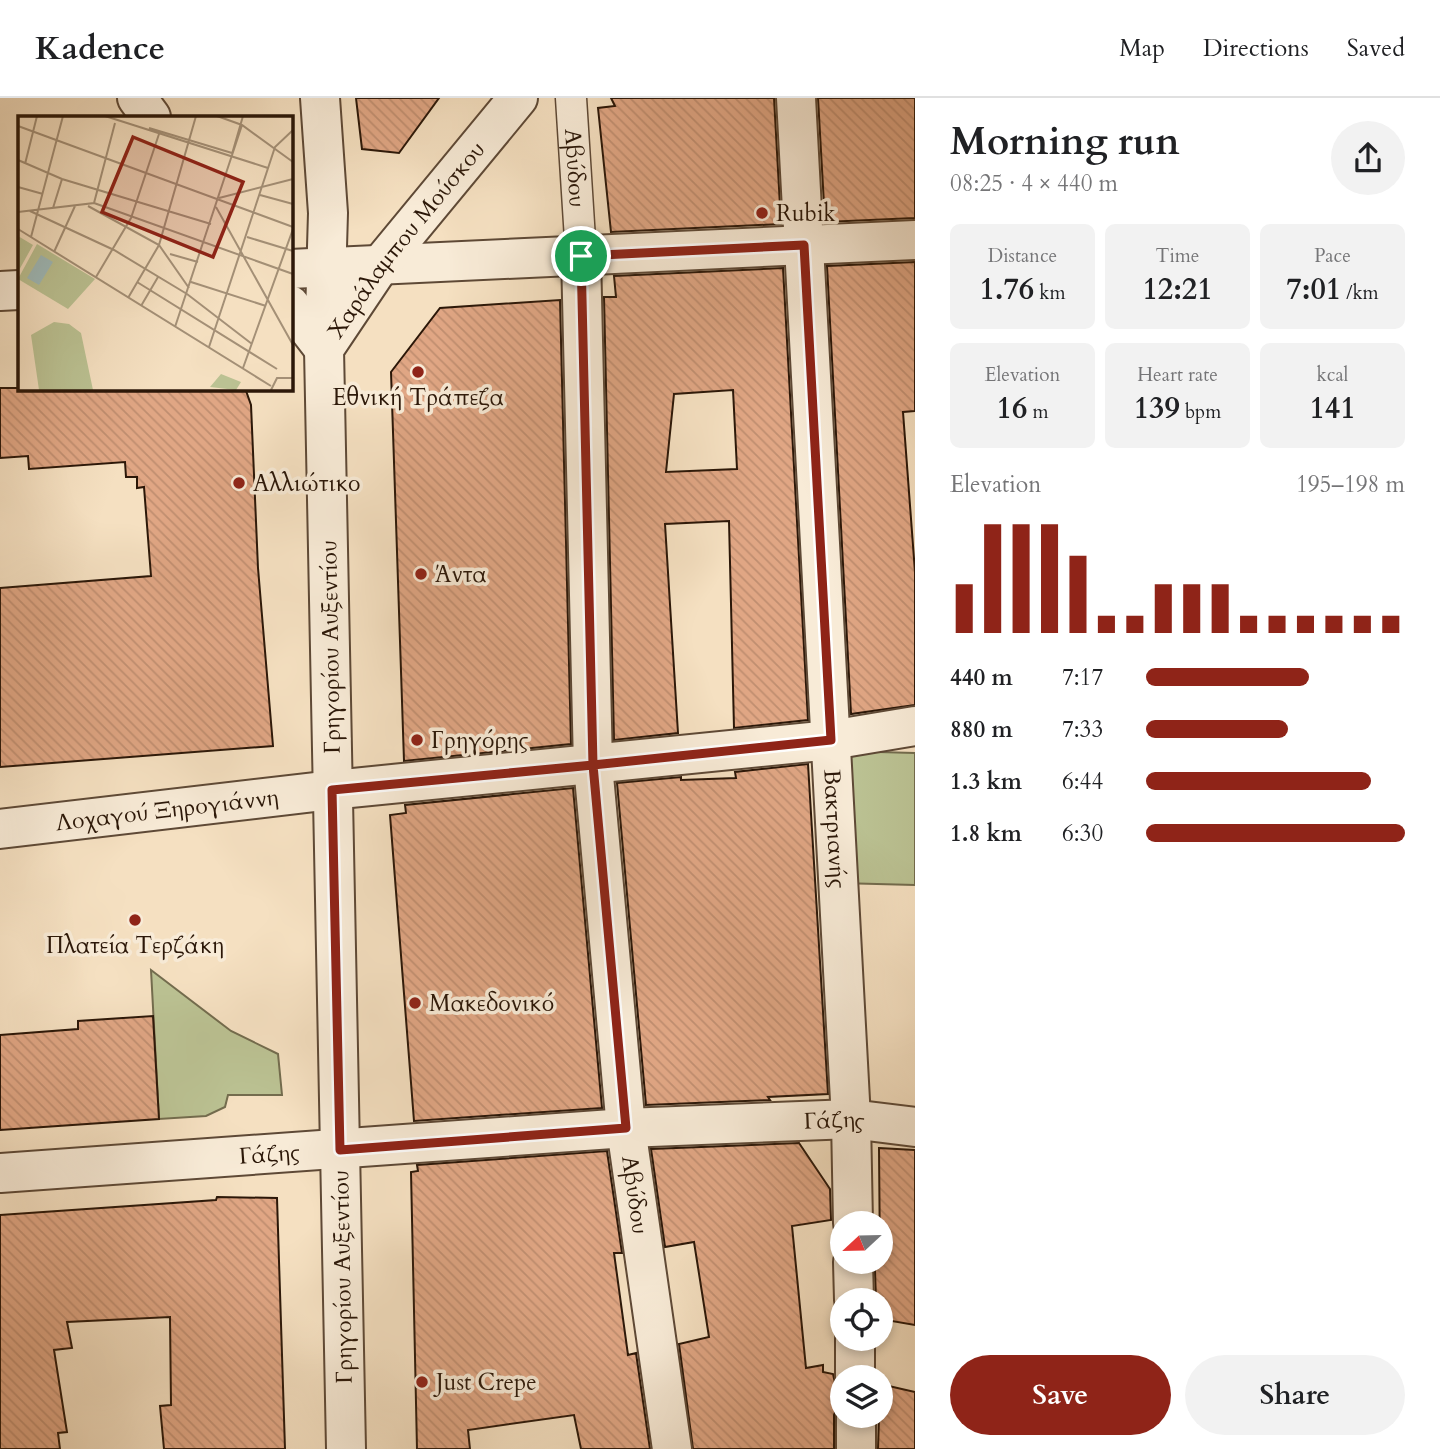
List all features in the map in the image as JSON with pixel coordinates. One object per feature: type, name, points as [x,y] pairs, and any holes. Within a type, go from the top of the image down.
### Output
[{"type":"street","points":[[137,98],[150,116]]},
{"type":"street","name":"Γρηγορίου Αυξεντίου","points":[[320,98],[328,265],[324,349],[346,1449]]},
{"type":"street","name":"Χαράλαμπου Μούσκου","points":[[324,349],[380,264],[518,98]]},
{"type":"street","name":"Αβύδου","points":[[571,98],[581,256],[593,765],[626,1128],[672,1449]]},
{"type":"street","name":"Βακτριανής","points":[[796,98],[851,1119],[853,1211]]},
{"type":"street","points":[[292,269],[328,265],[915,240]]},
{"type":"street","points":[[0,291],[18,290]]},
{"type":"street","points":[[292,308],[324,349]]},
{"type":"street","name":"Λοχαγού Ξηρογιάννη","points":[[0,829],[332,790],[831,740],[915,726]]},
{"type":"street","name":"Γάζης","points":[[0,1173],[626,1128],[851,1119],[915,1126]]},
{"type":"street","points":[[856,1428],[856,1449]]},
{"type":"green space","points":[[842,751],[915,753],[915,885],[839,883]]},
{"type":"green space","points":[[151,970],[231,1031],[278,1054],[282,1095],[228,1095],[225,1107],[206,1116],[159,1119]]},
{"type":"building","points":[[356,98],[439,98],[399,153],[362,149]]},
{"type":"building","points":[[611,98],[774,98],[781,224],[611,232],[598,108],[615,106]]},
{"type":"building","points":[[818,98],[915,98],[915,218],[825,222]]},
{"type":"building","points":[[915,262],[915,411],[903,412],[915,572],[915,705],[851,714],[827,266]]},
{"type":"building","points":[[783,268],[808,720],[734,728],[729,521],[665,524],[678,733],[614,740],[604,297],[616,297],[614,276]],"holes":[[[733,390],[737,469],[666,472],[674,394]]]},
{"type":"building","points":[[560,300],[571,744],[404,761],[391,372],[440,308]]},
{"type":"building","points":[[0,388],[246,390],[251,405],[258,568],[273,746],[0,767],[0,588],[151,576],[144,487],[137,488],[137,477],[126,477],[125,462],[29,469],[28,456],[0,458]]},
{"type":"building","points":[[808,764],[828,1094],[768,1097],[770,1100],[646,1105],[617,783],[681,777],[681,780],[736,778],[735,772]]},
{"type":"building","points":[[573,788],[602,1108],[414,1121],[390,815],[406,813],[405,805]]},
{"type":"building","points":[[153,1016],[159,1119],[0,1130],[0,1035],[78,1029],[78,1021]]},
{"type":"building","points":[[799,1143],[830,1189],[830,1220],[792,1226],[806,1368],[823,1365],[823,1372],[830,1373],[830,1428],[834,1428],[834,1449],[693,1449],[679,1344],[709,1337],[694,1242],[665,1247],[651,1149]]},
{"type":"building","points":[[879,1148],[915,1150],[915,1325],[893,1321],[893,1288],[876,1288],[875,1274],[893,1274],[893,1211],[880,1211]]},
{"type":"building","points":[[607,1151],[622,1253],[614,1253],[628,1355],[636,1353],[650,1449],[581,1449],[574,1415],[468,1430],[470,1449],[417,1449],[411,1172],[418,1171],[417,1165]]},
{"type":"building","points":[[217,1197],[277,1198],[285,1449],[164,1449],[160,1406],[171,1405],[170,1317],[67,1322],[72,1348],[54,1350],[67,1432],[58,1433],[60,1449],[0,1449],[0,1215],[216,1200]]},
{"type":"building","points":[[893,1387],[915,1392],[915,1449],[878,1449],[879,1428],[893,1428]]},
{"type":"place","name":"Rubik","points":[[762,213]]},
{"type":"place","name":"Εθνική Τράπεζα","points":[[418,372]]},
{"type":"place","name":"Αλλιώτικο","points":[[239,483]]},
{"type":"place","name":"Άντα","points":[[421,574]]},
{"type":"place","name":"Γρηγόρης","points":[[417,740]]},
{"type":"place","name":"Πλατεία Τερζάκη","points":[[135,920]]},
{"type":"place","name":"Μακεδονικό","points":[[415,1003]]},
{"type":"place","name":"Just Crepe","points":[[422,1382]]},
{"type":"route","points":[[581,256],[593,765],[332,790],[340,1150],[626,1128],[593,765],[831,740],[804,245],[581,256]]}]
